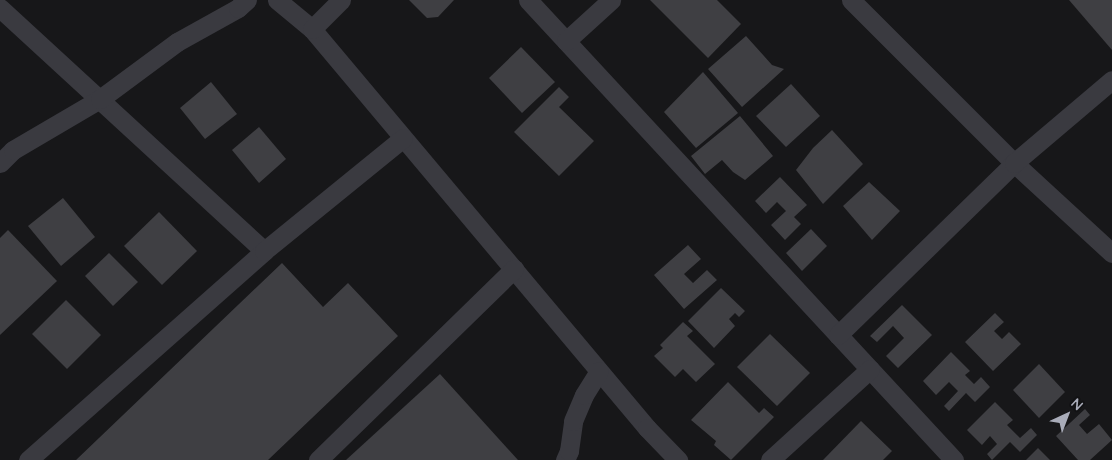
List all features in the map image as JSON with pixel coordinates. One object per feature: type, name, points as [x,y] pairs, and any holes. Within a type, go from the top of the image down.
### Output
[{"type":"street","points":[[0,163],[13,150],[100,99],[177,42],[238,8],[247,0]]},
{"type":"street","points":[[277,0],[312,29],[647,428],[678,460]]},
{"type":"street","points":[[312,29],[341,0]]},
{"type":"street","points":[[528,0],[954,460]]},
{"type":"street","points":[[566,41],[611,0]]},
{"type":"street","points":[[851,0],[1014,163],[1112,253]]},
{"type":"street","points":[[0,8],[264,251]]},
{"type":"street","points":[[838,335],[1014,163],[1112,80]]},
{"type":"street","points":[[28,460],[264,251],[403,138]]},
{"type":"street","points":[[318,460],[514,269]]},
{"type":"street","points":[[770,460],[870,369]]},
{"type":"street","points":[[565,460],[569,451],[573,421],[584,395],[599,370]]},
{"type":"building","points":[[409,0],[454,0],[438,17],[427,18]]},
{"type":"building","points":[[650,0],[717,0],[741,24],[708,58]]},
{"type":"building","points":[[1069,0],[1112,0],[1112,50]]},
{"type":"building","points":[[746,36],[772,65],[784,69],[742,107],[708,69]]},
{"type":"building","points":[[521,47],[555,82],[522,113],[489,78]]},
{"type":"building","points":[[703,72],[738,113],[696,148],[664,112]]},
{"type":"building","points":[[211,82],[237,114],[205,139],[180,108]]},
{"type":"building","points":[[791,84],[820,116],[786,147],[756,116]]},
{"type":"building","points":[[559,87],[569,97],[559,107],[594,141],[559,176],[514,132]]},
{"type":"building","points":[[740,116],[773,156],[745,180],[733,172],[722,160],[705,174],[691,156]]},
{"type":"building","points":[[259,127],[286,159],[259,183],[232,150]]},
{"type":"building","points":[[832,130],[863,164],[823,204],[796,170],[813,148]]},
{"type":"building","points":[[780,177],[807,205],[794,217],[801,224],[785,240],[771,225],[786,211],[777,202],[766,213],[755,201]]},
{"type":"building","points":[[869,182],[900,211],[872,240],[843,206]]},
{"type":"building","points":[[63,198],[95,237],[61,266],[28,226]]},
{"type":"building","points":[[159,212],[197,251],[162,285],[124,246]]},
{"type":"building","points":[[811,229],[827,246],[802,271],[786,253]]},
{"type":"building","points":[[8,230],[57,281],[0,335],[0,238]]},
{"type":"building","points":[[688,245],[701,259],[684,274],[693,283],[707,270],[717,280],[684,309],[654,275]]},
{"type":"building","points":[[109,253],[138,282],[113,306],[85,276]]},
{"type":"building","points":[[282,263],[323,307],[348,283],[398,336],[268,460],[76,460]]},
{"type":"building","points":[[721,288],[745,311],[739,317],[735,313],[729,319],[735,326],[714,348],[688,321]]},
{"type":"building","points":[[66,300],[101,335],[67,369],[32,334]]},
{"type":"building","points":[[902,305],[932,335],[898,368],[886,356],[904,338],[893,326],[877,342],[870,336]]},
{"type":"building","points":[[995,313],[1004,322],[994,331],[1002,339],[1009,332],[1021,344],[993,371],[965,342]]},
{"type":"building","points":[[683,322],[693,331],[687,336],[715,364],[696,382],[683,369],[675,377],[654,356],[663,348],[660,345]]},
{"type":"building","points":[[770,334],[810,373],[777,406],[737,367]]},
{"type":"building","points":[[951,352],[970,371],[965,375],[974,384],[981,377],[990,387],[975,402],[966,393],[949,411],[944,406],[958,391],[949,382],[936,395],[923,381]]},
{"type":"building","points":[[1039,364],[1065,392],[1039,418],[1013,390]]},
{"type":"building","points":[[440,374],[518,460],[346,460]]},
{"type":"building","points":[[728,382],[759,413],[764,408],[774,417],[731,460],[714,445],[716,441],[691,420]]},
{"type":"building","points":[[995,402],[1013,420],[1007,425],[1020,438],[1031,428],[1037,435],[1020,452],[1010,442],[992,460],[987,454],[997,444],[990,436],[982,445],[967,430]]},
{"type":"building","points":[[1085,409],[1090,415],[1079,425],[1087,434],[1099,424],[1112,440],[1090,460],[1078,460],[1056,436]]},
{"type":"building","points":[[861,421],[892,451],[883,460],[823,460]]},
{"type":"building","points":[[1038,448],[1050,460],[1026,460]]}]
